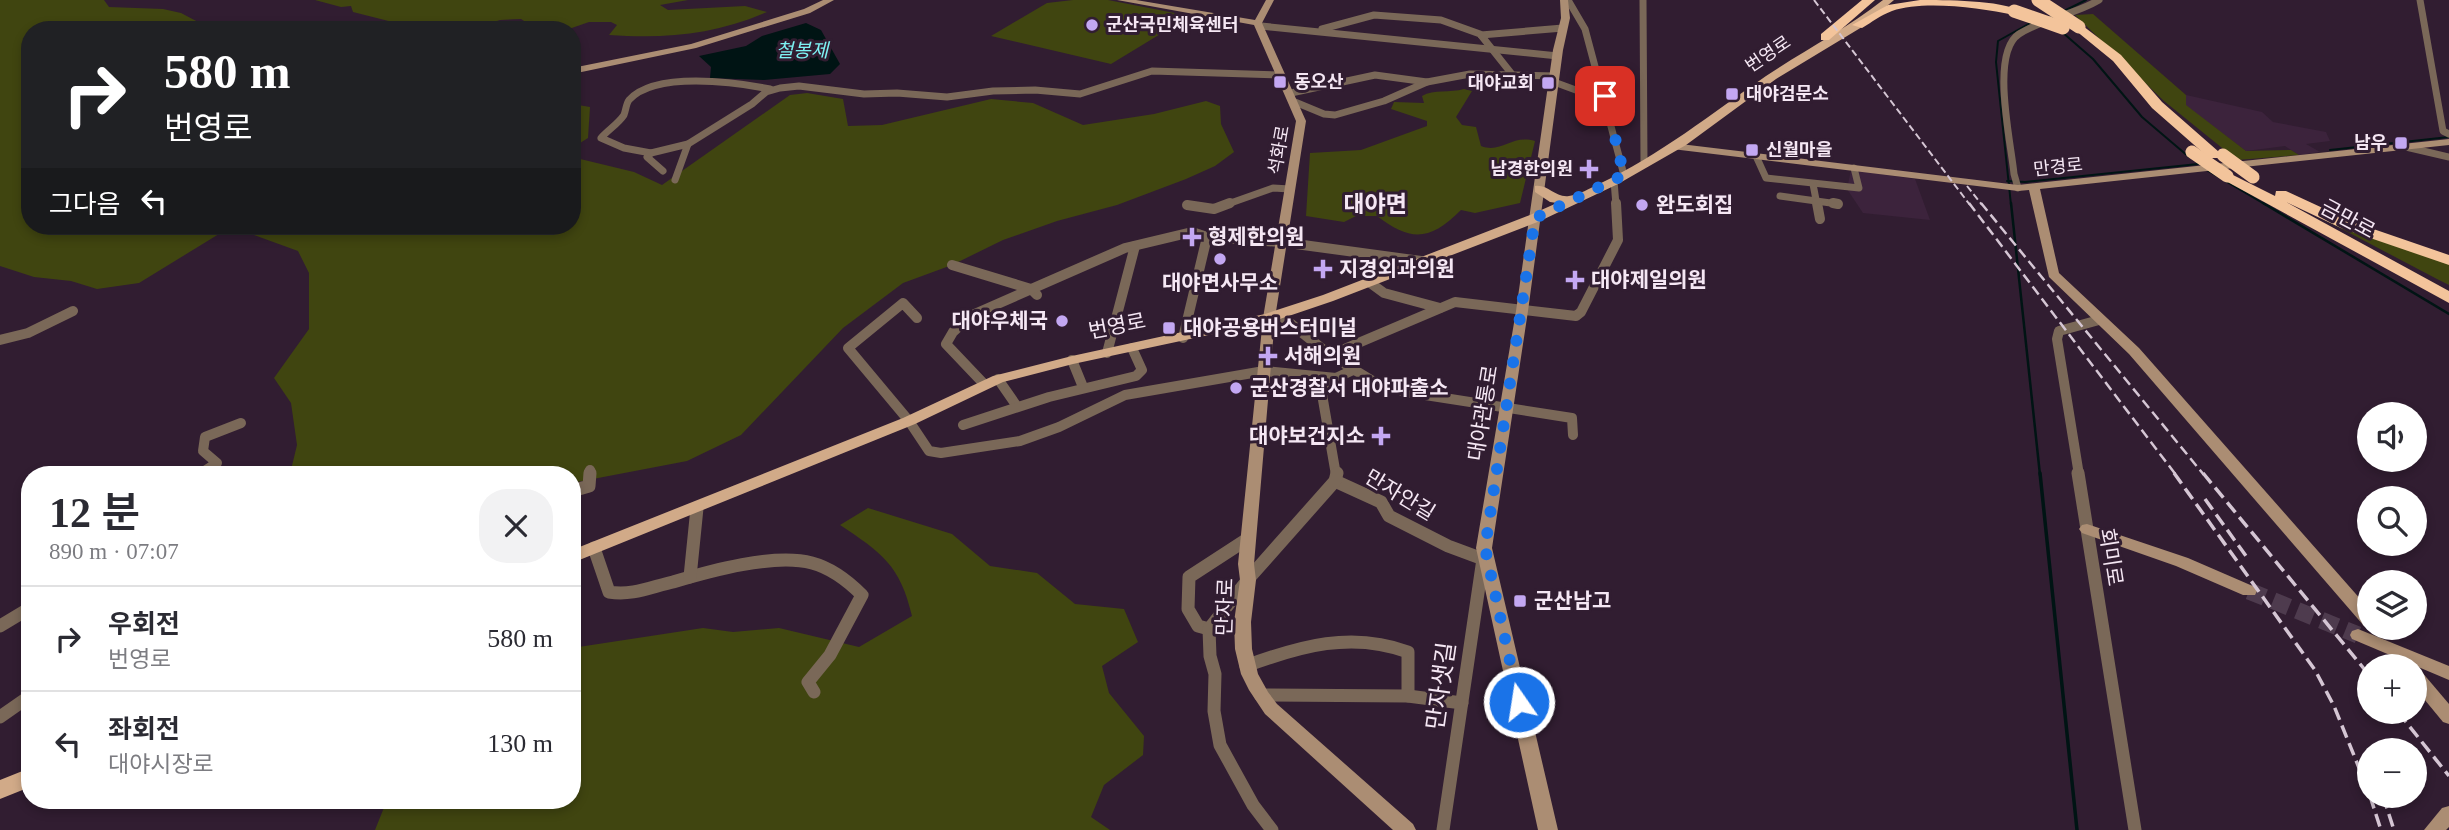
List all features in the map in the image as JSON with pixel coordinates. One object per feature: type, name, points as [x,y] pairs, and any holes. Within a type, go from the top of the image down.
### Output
[{"type":"highway","points":[[1825,37],[1869,0]]},
{"type":"highway","points":[[1962,0],[1996,0]]},
{"type":"highway","points":[[2030,0],[2074,27]]},
{"type":"highway","points":[[2038,0],[2112,59],[2144,108],[2192,152],[2241,177]]},
{"type":"highway","points":[[2043,0],[2112,59],[2211,162],[2369,231],[2449,258]]},
{"type":"highway","points":[[1858,26],[1888,8],[1909,3],[1964,4],[2014,10],[2074,27]]},
{"type":"highway","name":"금만로","points":[[2241,177],[2299,218],[2449,298]]},
{"type":"highway","name":"금만로","points":[[2241,177],[2297,211],[2449,292]]},
{"type":"highway","points":[[2299,218],[2449,309]]},
{"type":"main road","name":"번영로","points":[[581,553],[909,421],[991,381],[1072,360],[1274,317],[1535,218],[1619,178],[1672,146],[1878,0]]},
{"type":"main road","name":"번영로","points":[[1672,146],[1682,143],[1772,77],[1858,26],[1889,0]]},
{"type":"main road","points":[[1539,189],[1554,199],[1573,200]]},
{"type":"main road","points":[[0,790],[21,781]]},
{"type":"main road","points":[[0,801],[21,793]]},
{"type":"street","points":[[581,69],[693,46],[807,11],[830,0]]},
{"type":"street","points":[[1121,0],[1308,32],[1558,56]]},
{"type":"street","points":[[1259,24],[1270,0]]},
{"type":"street","points":[[1330,355],[1455,302],[1568,317],[1581,313],[1618,240],[1619,178],[1605,96],[1585,29],[1566,0]]},
{"type":"street","name":"대야관통로","points":[[1548,830],[1484,554],[1566,0]]},
{"type":"street","points":[[1643,0],[1644,161]]},
{"type":"street","points":[[2017,184],[2005,80],[2005,51],[2015,36],[2044,22],[2082,10],[2099,0]]},
{"type":"street","points":[[2420,0],[2443,131],[2449,134]]},
{"type":"street","points":[[1308,32],[1335,27],[1347,19],[1388,15],[1433,19],[1470,29],[1481,35],[1511,73]]},
{"type":"street","name":"석화로","points":[[1259,24],[1301,121],[1281,242],[1274,317]]},
{"type":"street","points":[[1481,35],[1564,26],[1580,27],[1588,41]]},
{"type":"street","points":[[770,89],[688,144],[652,153],[624,148],[601,138],[621,120],[628,110],[627,103],[638,94],[664,83],[755,85],[770,89],[799,86],[864,94],[897,93],[947,97],[993,91],[1035,90],[1080,94],[1152,71],[1280,75]]},
{"type":"street","points":[[1293,98],[1324,114],[1335,115],[1384,101],[1427,82],[1470,74],[1511,73],[1555,79],[1592,96],[1605,96]]},
{"type":"street","points":[[1293,98],[1375,75],[1427,82]]},
{"type":"street","name":"만경로","points":[[1672,146],[2034,188],[2211,162],[2449,142]]},
{"type":"street","points":[[675,180],[676,171],[687,159],[688,144]]},
{"type":"street","points":[[2406,147],[2449,158]]},
{"type":"street","points":[[652,153],[647,157],[648,160],[663,171]]},
{"type":"street","points":[[1756,156],[1766,178],[1859,188],[1854,169]]},
{"type":"street","points":[[1812,184],[1820,219]]},
{"type":"street","points":[[1187,205],[1214,209],[1273,188],[1290,189]]},
{"type":"street","points":[[2034,188],[2053,274],[2134,351],[2357,620]]},
{"type":"street","points":[[1780,196],[1839,204]]},
{"type":"street","points":[[1016,405],[991,381],[951,352],[946,344],[950,335],[970,316],[1034,292],[1135,246],[1192,232],[1207,237],[1281,242],[1359,255],[1422,261]]},
{"type":"street","points":[[1183,338],[1207,237]]},
{"type":"street","points":[[1107,353],[1135,246]]},
{"type":"street","points":[[952,265],[1034,292]]},
{"type":"street","points":[[1369,282],[1390,295],[1440,308]]},
{"type":"street","points":[[917,318],[903,303],[848,348],[909,421],[929,451],[941,453],[1020,441],[1059,427],[1125,395],[1264,371],[1333,378],[1353,370]]},
{"type":"street","points":[[1,336],[28,334],[73,311]]},
{"type":"street","points":[[1274,317],[1376,383],[1406,392],[1572,418],[1573,435]]},
{"type":"street","name":"만자로","points":[[1274,317],[1264,371],[1249,538],[1247,564],[1250,577],[1244,607],[1246,666],[1259,695],[1271,709],[1406,830]]},
{"type":"street","name":"회미로","points":[[2099,320],[2059,331],[2057,339],[2135,830]]},
{"type":"street","points":[[963,425],[1016,405],[1136,376],[1142,370],[1132,348]]},
{"type":"street","points":[[1072,360],[1083,387]]},
{"type":"street","points":[[1272,830],[1253,805],[1220,746],[1214,711],[1215,674],[1210,656],[1209,629],[1250,577],[1335,481],[1337,471],[1323,400],[1323,390],[1333,378]]},
{"type":"street","points":[[212,466],[217,463],[203,451],[205,437],[241,423]]},
{"type":"street","points":[[581,488],[589,486],[590,470]]},
{"type":"street","name":"만자안길","points":[[1335,481],[1381,502],[1389,516],[1461,552],[1484,554]]},
{"type":"street","points":[[690,577],[697,508]]},
{"type":"street","points":[[2087,529],[2182,562],[2249,591]]},
{"type":"street","points":[[1209,629],[1198,626],[1188,609],[1189,577],[1249,538]]},
{"type":"street","points":[[594,548],[609,592],[622,595],[690,577],[789,560],[811,562],[851,583],[862,595],[830,654],[808,682],[814,692]]},
{"type":"street","name":"만자샛길","points":[[1443,830],[1484,554]]},
{"type":"street","points":[[0,626],[21,613]]},
{"type":"street","points":[[2380,640],[2393,650],[2449,673]]},
{"type":"street","points":[[2385,640],[2396,654]]},
{"type":"street","points":[[1246,666],[1294,648],[1320,642],[1348,641],[1395,646],[1408,652],[1408,696]]},
{"type":"street","points":[[2427,690],[2449,717]]},
{"type":"street","points":[[1259,695],[1408,696],[1462,703]]},
{"type":"street","points":[[0,717],[21,702]]},
{"type":"street","points":[[2434,830],[2449,814]]},
{"type":"shaded area","points":[[2186,95],[2262,112],[2273,122],[2326,132],[2330,141],[2306,144],[2320,152],[2299,155],[2285,146],[2246,151],[2186,106]]},
{"type":"shaded area","points":[[1851,170],[1915,179],[1930,220],[1863,213],[1847,189]]},
{"type":"green space","points":[[0,0],[104,0],[109,7],[163,9],[181,13],[196,21],[21,21],[21,235],[217,235],[139,283],[97,289],[71,281],[34,277],[0,266]]},
{"type":"green space","points":[[315,0],[688,0],[660,5],[668,10],[745,6],[767,12],[728,26],[689,34],[630,36],[609,35],[617,25],[611,22],[581,25],[581,21],[521,19],[388,21],[353,12],[351,6],[341,7]]},
{"type":"green space","name":"군산국민체육센터","points":[[1108,0],[1190,16],[1111,64],[991,36],[1047,3]]},
{"type":"green space","points":[[2093,14],[2186,95],[2186,105],[2246,151],[2291,150],[2299,155],[2237,160],[2164,101],[2075,15]]},
{"type":"green space","points":[[1464,89],[1472,91],[1456,117],[1462,125],[1476,127],[1481,146],[1495,148],[1519,140],[1535,141],[1520,203],[1475,213],[1461,210],[1440,228],[1420,234],[1400,230],[1377,216],[1356,216],[1344,222],[1306,216],[1310,153],[1361,150],[1427,126],[1427,121],[1391,109],[1394,102],[1424,103],[1422,96],[1427,94]]},
{"type":"green space","points":[[807,93],[843,99],[848,126],[882,125],[991,99],[1033,103],[1083,125],[1154,114],[1206,101],[1220,106],[1221,124],[1234,152],[1215,166],[1186,179],[1117,205],[1057,221],[1003,240],[952,265],[903,283],[843,328],[741,435],[687,461],[581,481],[581,466],[292,466],[297,445],[291,403],[274,378],[309,329],[309,273],[298,251],[254,235],[581,235],[581,159],[634,172],[662,185],[790,95]]},
{"type":"green space","points":[[581,106],[590,107],[588,138],[581,142]]},
{"type":"green space","points":[[2321,218],[2449,263],[2449,285],[2437,279]]},
{"type":"green space","points":[[868,508],[952,534],[990,566],[1037,573],[1075,604],[1124,609],[1138,642],[1102,666],[1109,693],[1144,736],[1143,755],[1104,785],[1091,817],[1110,830],[375,830],[383,809],[581,809],[581,647],[703,628],[733,632],[779,628],[859,647],[912,616],[902,584],[895,572],[878,553],[840,525]]},
{"type":"water","name":"철봉제","points":[[806,23],[821,30],[840,64],[830,74],[764,80],[710,78],[711,67],[699,56],[746,46],[762,36]]},
{"type":"waterway","points":[[2064,11],[2086,0]]},
{"type":"waterway","points":[[2008,181],[1996,62],[1998,41],[2032,22]]},
{"type":"waterway","points":[[2062,32],[2093,59],[2142,117],[2189,157]]},
{"type":"waterway","points":[[2330,150],[2449,137]]},
{"type":"waterway","points":[[2008,181],[2025,182],[2198,164]]},
{"type":"waterway","points":[[2205,169],[2266,205]]},
{"type":"waterway","points":[[2008,181],[2011,205]]},
{"type":"waterway","points":[[2011,203],[2040,475]]},
{"type":"waterway","points":[[2263,203],[2449,314]]},
{"type":"waterway","points":[[2040,473],[2077,830]]},
{"type":"tunnel","points":[[2249,591],[2357,635]]},
{"type":"railway","points":[[1814,0],[1970,205]]},
{"type":"railway","points":[[1967,186],[1982,205]]},
{"type":"railway","points":[[1969,203],[2176,475]]},
{"type":"railway","points":[[1981,203],[2204,475]]},
{"type":"railway","points":[[2174,473],[2315,670],[2334,706],[2357,763]]},
{"type":"railway","points":[[2203,473],[2357,660]]},
{"type":"railway","points":[[2205,499],[2246,556]]},
{"type":"railway","points":[[2408,724],[2449,776]]},
{"type":"railway","points":[[2374,808],[2381,830]]},
{"type":"railway","points":[[2387,808],[2394,830]]},
{"type":"place","name":"군산국민체육센터","points":[[1092,25]]},
{"type":"place","name":"동오산","points":[[1280,82]]},
{"type":"place","name":"대야교회","points":[[1548,83]]},
{"type":"place","name":"대야검문소","points":[[1732,94]]},
{"type":"place","name":"남우","points":[[2401,143]]},
{"type":"place","name":"신월마을","points":[[1752,150]]},
{"type":"place","name":"남경한의원","points":[[1589,169]]},
{"type":"place","name":"완도회집","points":[[1642,205]]},
{"type":"place","name":"형제한의원","points":[[1192,237]]},
{"type":"place","name":"대야면사무소","points":[[1220,259]]},
{"type":"place","name":"지경외과의원","points":[[1323,269]]},
{"type":"place","name":"대야제일의원","points":[[1575,280]]},
{"type":"place","name":"대야우체국","points":[[1062,321]]},
{"type":"place","name":"대야공용버스터미널","points":[[1169,328]]},
{"type":"place","name":"서해의원","points":[[1268,356]]},
{"type":"place","name":"군산경찰서 대야파출소","points":[[1236,388]]},
{"type":"place","name":"대야보건지소","points":[[1381,436]]},
{"type":"place","name":"군산남고","points":[[1520,601]]},
{"type":"district","name":"대야면","points":[[1375,204]]},
{"type":"route","points":[[1519,702],[1485,548],[1535,218],[1624,175],[1605,96]]}]
